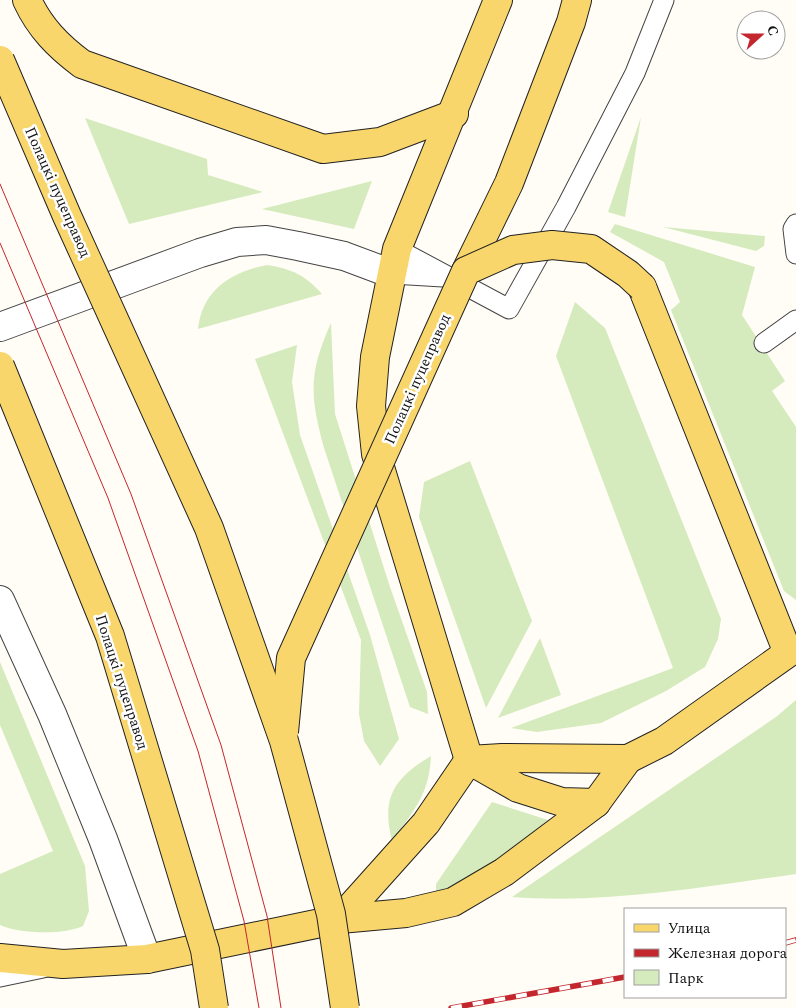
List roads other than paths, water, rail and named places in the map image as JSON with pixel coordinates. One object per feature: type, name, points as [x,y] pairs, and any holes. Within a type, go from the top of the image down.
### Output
[{"type":"main road","points":[[27,0],[47,34],[62,49],[82,64],[323,149],[380,142],[454,114]]},
{"type":"main road","points":[[498,0],[395,261],[375,356],[371,406],[376,454],[469,760],[518,788],[562,802],[596,803]]},
{"type":"main road","name":"Полацкі пуцеправод","points":[[284,741],[291,658],[458,274],[509,183],[574,11]]},
{"type":"main road","name":"Полацкі пуцеправод","points":[[0,60],[71,224],[209,528],[284,741],[331,914],[345,1008]]},
{"type":"main road","points":[[458,274],[513,250],[552,245],[591,249],[628,274],[642,287],[792,650],[664,741],[628,759],[502,758],[469,760]]},
{"type":"main road","name":"Полацкі пуцеправод","points":[[0,366],[110,636],[205,950],[214,1008]]},
{"type":"main road","points":[[0,958],[63,964],[147,959],[340,919],[406,913],[453,902],[504,872],[596,803],[628,759]]},
{"type":"main road","points":[[340,919],[426,823],[469,760]]},
{"type":"street","points":[[0,328],[200,253],[237,242],[266,240],[344,256],[395,261]]},
{"type":"street","points":[[0,602],[52,714],[103,840],[147,959]]},
{"type":"lane","points":[[395,261],[458,274],[509,309],[566,207],[636,73],[664,0]]},
{"type":"lane","points":[[796,224],[792,229],[796,254]]},
{"type":"lane","points":[[395,261],[458,274]]},
{"type":"lane","points":[[764,343],[796,320]]},
{"type":"lane","points":[[0,977],[63,964]]},
{"type":"tram line","points":[[0,184],[131,494],[221,745],[267,916],[281,1008]]},
{"type":"tram line","points":[[0,243],[108,498],[198,751],[244,921],[259,1008]]},
{"type":"railway","points":[[786,943],[796,940]]},
{"type":"railway","points":[[451,1008],[624,977]]}]
